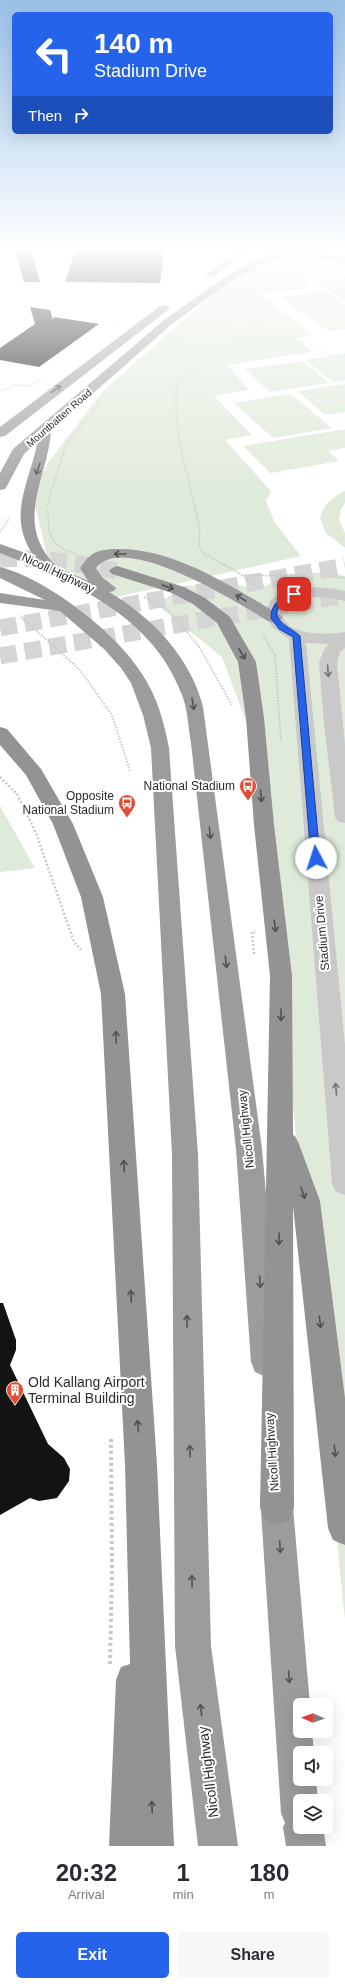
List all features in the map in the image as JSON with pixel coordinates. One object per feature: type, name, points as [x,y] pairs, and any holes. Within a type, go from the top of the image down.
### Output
[{"type":"highway","points":[[45,431],[41,461],[29,492],[27,508],[32,539],[36,550],[50,568]]},
{"type":"highway","name":"Nicoll Highway","points":[[0,548],[72,577],[114,600],[142,623],[161,643],[179,668],[192,697],[200,743],[249,1149],[298,1794]]},
{"type":"highway","points":[[179,668],[176,647],[156,623],[96,580],[88,568],[90,562],[102,556],[125,553],[169,564],[201,576],[274,618]]},
{"type":"highway","points":[[117,571],[178,590],[199,602],[224,620],[247,662],[255,718],[264,825],[281,976],[277,1508]]},
{"type":"highway","name":"Nicoll Highway","points":[[0,572],[42,592],[65,608],[116,652],[128,664],[145,695],[156,724],[160,748],[185,1155],[193,1646],[218,1846]]},
{"type":"highway","points":[[0,598],[65,608]]},
{"type":"highway","points":[[0,733],[34,773],[63,824],[92,897],[113,994],[140,1465],[154,1846]]},
{"type":"highway","points":[[280,1130],[306,1201],[345,1528]]},
{"type":"highway","points":[[130,1846],[140,1465]]},
{"type":"highway","points":[[304,1834],[306,1846]]},
{"type":"main road","name":"Mountbatten Road","points":[[0,434],[127,335]]},
{"type":"main road","name":"Mountbatten Road","points":[[0,486],[18,452],[45,431],[153,335]]},
{"type":"main road","points":[[0,462],[18,452]]},
{"type":"street","points":[[345,596],[328,592],[310,591],[294,594],[282,600],[274,609],[274,618],[282,628],[296,636],[314,640],[345,638]]},
{"type":"street","name":"Stadium Drive","points":[[296,636],[345,1183]]},
{"type":"street","points":[[345,638],[332,650],[328,663],[333,724],[345,817]]},
{"type":"path","points":[[176,335],[182,336]]},
{"type":"path","points":[[242,335],[248,338],[308,343],[329,356],[345,354]]},
{"type":"path","points":[[242,335],[180,378],[176,387],[177,424],[184,470],[195,504],[200,533],[198,542],[202,552],[213,560],[242,575],[303,576]]},
{"type":"path","points":[[173,338],[182,336]]},
{"type":"path","points":[[2,391],[15,384],[30,386],[35,381]]},
{"type":"path","points":[[46,509],[66,445],[101,402]]},
{"type":"path","points":[[0,532],[10,514]]},
{"type":"path","points":[[322,576],[345,578]]},
{"type":"path","points":[[140,594],[167,609],[198,644],[230,697],[233,710]]},
{"type":"path","points":[[16,612],[80,670],[112,715],[130,771]]},
{"type":"path","points":[[261,631],[274,656],[281,742]]},
{"type":"path","points":[[0,777],[17,794],[36,833],[74,942],[84,953]]},
{"type":"path","points":[[252,932],[254,954]]},
{"type":"path","points":[[110,1672],[112,1570],[111,1436]]},
{"type":"green space","points":[[166,335],[311,335],[296,338],[312,352],[227,365],[249,390],[214,396],[252,435],[225,440],[271,491],[266,501],[275,523],[301,556],[112,598],[50,568],[32,492],[48,463],[102,392]]},
{"type":"green space","points":[[345,354],[345,380],[333,382],[305,360]]},
{"type":"green space","points":[[303,361],[329,383],[270,392],[245,369]]},
{"type":"green space","points":[[345,384],[345,412],[325,415],[297,391]]},
{"type":"green space","points":[[291,394],[332,428],[273,438],[234,403]]},
{"type":"green space","points":[[345,429],[345,448],[328,451],[339,461],[270,473],[243,446]]},
{"type":"green space","points":[[345,491],[345,503],[341,509],[339,520],[345,533],[345,548],[326,533],[320,518],[329,502]]},
{"type":"green space","points":[[329,572],[345,576],[345,1620],[257,751],[222,657],[156,604],[188,586],[223,583],[259,589],[288,574]]},
{"type":"green space","points":[[0,806],[35,868],[0,872]]},
{"type":"building","points":[[19,335],[83,335],[39,367],[0,360],[0,348]]},
{"type":"building","name":"Old Kallang Airport Terminal Building","points":[[0,1303],[3,1303],[16,1340],[16,1350],[10,1365],[48,1444],[64,1458],[70,1469],[69,1481],[57,1498],[39,1501],[30,1498],[0,1515]]},
{"type":"tunnel","points":[[0,559],[59,561],[117,571]]},
{"type":"tunnel","points":[[0,628],[345,566]]},
{"type":"tunnel","points":[[0,656],[345,595]]},
{"type":"place","name":"National Stadium","points":[[248,801]]},
{"type":"place","name":"Opposite National Stadium","points":[[127,818]]},
{"type":"place","name":"Old Kallang Airport Terminal Building","points":[[15,1405]]},
{"type":"route","points":[[294,594],[282,600],[274,609],[274,618],[282,628],[296,636],[316,858]]}]
